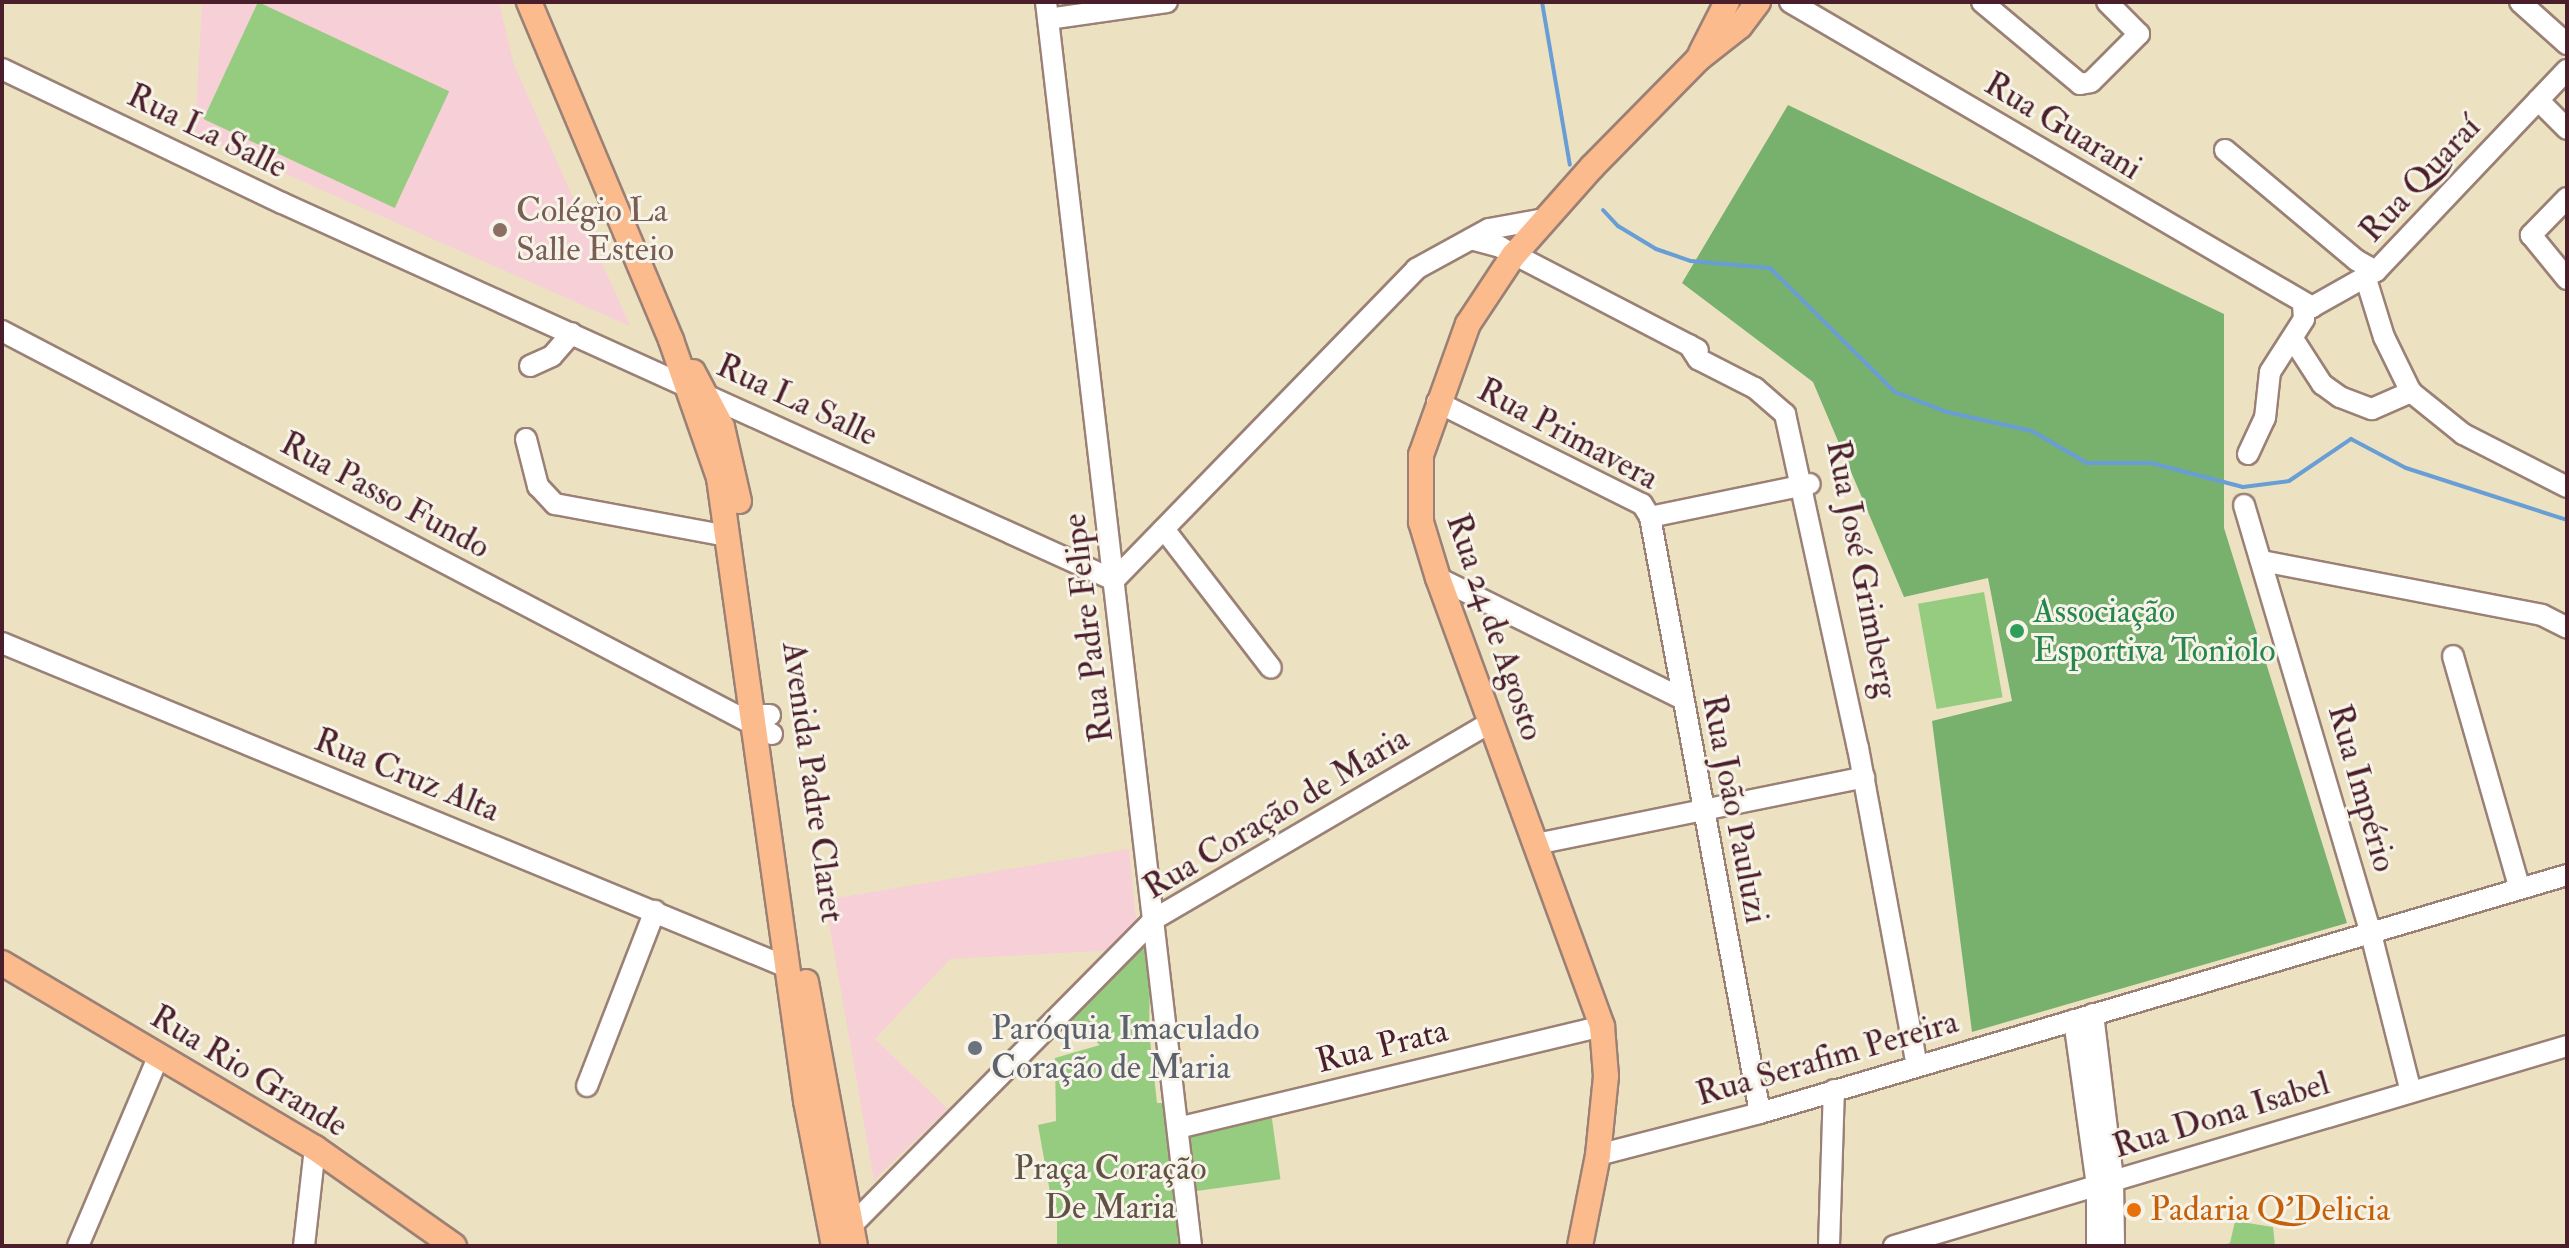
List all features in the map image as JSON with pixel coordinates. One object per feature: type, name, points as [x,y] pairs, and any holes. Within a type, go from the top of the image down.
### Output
[{"type":"main road","name":"Avenida Padre Claret","points":[[529,2],[671,340],[712,451],[823,1094],[843,1240]]},
{"type":"main road","name":"Rua 24 de Agosto","points":[[1698,59],[1727,2]]},
{"type":"main road","name":"Rua 24 de Agosto","points":[[1580,1246],[1598,1155],[1606,1076],[1602,1026],[1438,578],[1421,522],[1418,490],[1421,455],[1437,402],[1468,324],[1513,256],[1544,219],[1698,59],[1740,26],[1758,2]]},
{"type":"main road","name":"Avenida Padre Claret","points":[[671,340],[708,396],[732,455],[758,721]]},
{"type":"main road","name":"Avenida Padre Claret","points":[[769,770],[787,967],[843,1240]]},
{"type":"main road","name":"Rua Rio Grande","points":[[2,963],[315,1148],[454,1246]]},
{"type":"street","points":[[1047,10],[1167,2]]},
{"type":"street","name":"Rua Guarani","points":[[1790,2],[2303,306]]},
{"type":"street","points":[[1982,2],[2080,84],[2091,82],[2139,34],[2107,2]]},
{"type":"street","points":[[2520,2],[2567,44]]},
{"type":"street","name":"Rua Padre Felipe","points":[[1047,10],[1156,918],[1191,1246]]},
{"type":"street","name":"Rua La Salle","points":[[2,69],[1114,580]]},
{"type":"street","name":"Rua Quaraí","points":[[2303,306],[2326,303],[2371,275],[2567,70]]},
{"type":"street","points":[[2538,100],[2567,129]]},
{"type":"street","points":[[2225,150],[2371,275],[2384,337],[2411,392],[2463,434],[2567,487]]},
{"type":"street","points":[[2567,198],[2531,235],[2567,279]]},
{"type":"street","points":[[1114,580],[1416,269],[1471,239],[1520,220],[1544,219]]},
{"type":"street","points":[[1471,239],[1491,243],[1513,256]]},
{"type":"street","name":"Rua José Grimberg","points":[[1513,256],[1768,382],[1790,408],[1864,777],[1917,1066]]},
{"type":"street","points":[[2248,454],[2265,418],[2270,372],[2304,319],[2303,306]]},
{"type":"street","points":[[528,359],[552,356],[565,330]]},
{"type":"street","name":"Rua Passo Fundo","points":[[2,331],[758,721]]},
{"type":"street","points":[[2293,339],[2322,384],[2340,397],[2372,409],[2411,392]]},
{"type":"street","name":"Rua Primavera","points":[[1437,402],[1642,504],[1650,517],[1805,486]]},
{"type":"street","points":[[526,439],[538,486],[555,504],[728,536]]},
{"type":"street","name":"Rua Império","points":[[2244,505],[2370,930],[2411,1092]]},
{"type":"street","name":"Rua João Pauluzi","points":[[1650,517],[1760,1113]]},
{"type":"street","points":[[1164,529],[1271,668]]},
{"type":"street","points":[[2262,561],[2542,615],[2567,628]]},
{"type":"street","points":[[1438,578],[1681,698]]},
{"type":"street","name":"Rua Cruz Alta","points":[[2,643],[787,967]]},
{"type":"street","points":[[2453,656],[2520,889]]},
{"type":"street","name":"Rua Coração de Maria","points":[[843,1240],[1156,918],[1490,723]]},
{"type":"street","points":[[1536,844],[1864,777]]},
{"type":"street","name":"Rua Serafim Pereira","points":[[1598,1155],[1760,1113],[2370,930],[2567,875]]},
{"type":"street","points":[[587,1086],[655,911]]},
{"type":"street","points":[[2083,1017],[2114,1246]]},
{"type":"street","name":"Rua Prata","points":[[1178,1128],[1602,1026]]},
{"type":"street","name":"Rua Dona Isabel","points":[[1894,1246],[2567,1046]]},
{"type":"street","points":[[78,1246],[159,1055]]},
{"type":"street","points":[[1829,1246],[1834,1090]]},
{"type":"street","points":[[304,1246],[315,1148]]},
{"type":"street","points":[[2097,1246],[2105,1183]]},
{"type":"shaded area","name":"Colégio La Salle Esteio","points":[[202,2],[499,2],[514,65],[630,326],[195,134]]},
{"type":"shaded area","points":[[1129,849],[1137,930],[1118,950],[950,959],[875,1039],[948,1109],[874,1180],[825,900]]},
{"type":"green space","points":[[258,2],[449,91],[395,208],[203,119]]},
{"type":"green space","points":[[1788,105],[2224,314],[2224,528],[2347,923],[1972,1032],[1932,721],[2012,701],[1988,578],[1904,597],[1813,382],[1682,283]]},
{"type":"green space","points":[[1984,592],[2003,697],[1937,709],[1918,604]]},
{"type":"green space","name":"Praça Coração De Maria","points":[[1151,935],[1149,1031],[1157,1103],[1163,1103],[1175,1183],[1178,1246],[1057,1246],[1057,1207],[1053,1209],[1038,1125],[1056,1121],[1055,1058],[1100,1045],[1071,1019]]},
{"type":"green space","points":[[1271,1112],[1280,1179],[1191,1192],[1182,1125]]},
{"type":"green space","points":[[2235,1221],[2273,1227],[2275,1246],[2221,1246],[2230,1243]]},
{"type":"waterway","points":[[1542,2],[1570,165]]},
{"type":"waterway","points":[[1603,210],[1618,226],[1656,249],[1691,261],[1770,268],[1895,392],[1947,412],[2032,431],[2087,463],[2151,463],[2243,487],[2289,481],[2351,439],[2406,468],[2567,520]]},
{"type":"place","name":"Colégio La Salle Esteio","points":[[500,230]]},
{"type":"place","name":"Associação Esportiva Toniolo","points":[[2017,631]]},
{"type":"place","name":"Paróquia Imaculado Coração de Maria","points":[[975,1048]]},
{"type":"place","name":"Padaria Q'Delicia","points":[[2134,1210]]}]
